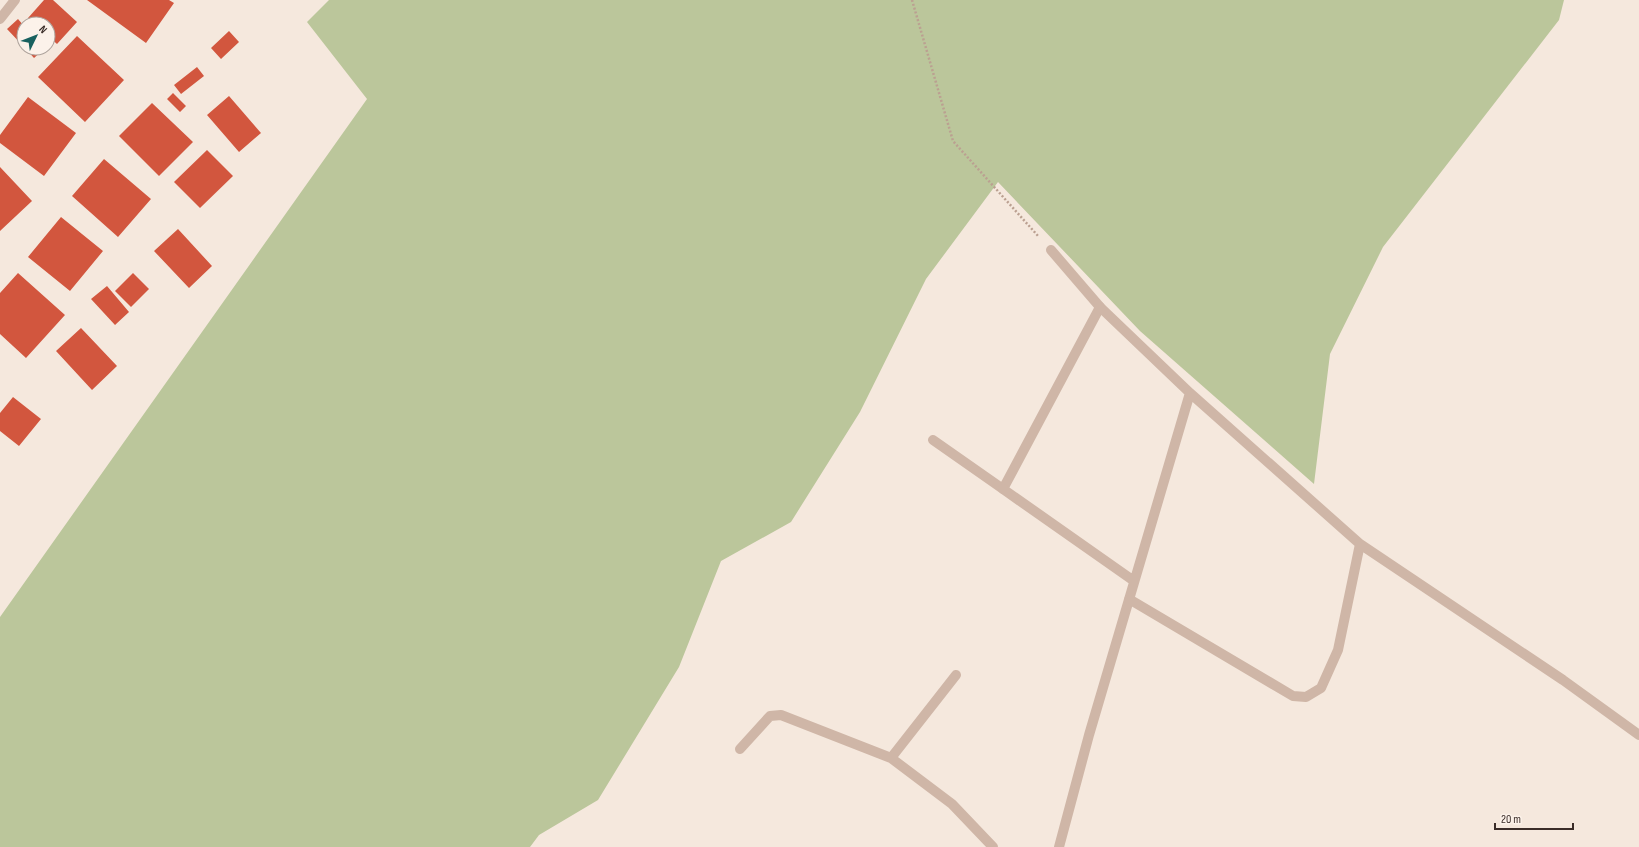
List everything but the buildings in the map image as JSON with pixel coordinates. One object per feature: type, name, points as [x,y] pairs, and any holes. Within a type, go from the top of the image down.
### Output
[{"type":"street","points":[[0,19],[15,0]]},
{"type":"street","points":[[1050,250],[1100,307],[1190,393],[1360,544],[1563,680],[1639,735]]},
{"type":"street","points":[[1003,489],[1100,307]]},
{"type":"street","points":[[1059,847],[1089,735],[1190,393]]},
{"type":"street","points":[[933,440],[1134,582]]},
{"type":"street","points":[[1129,599],[1293,696],[1306,697],[1321,688],[1338,650],[1360,544]]},
{"type":"street","points":[[891,758],[956,675]]},
{"type":"street","points":[[740,749],[770,716],[781,715],[891,758],[952,804],[994,847]]},
{"type":"path","points":[[912,0],[953,141],[1050,250]]},
{"type":"green space","points":[[329,0],[1564,0],[1559,20],[1383,247],[1330,354],[1314,484],[1140,331],[998,182],[926,279],[860,412],[791,522],[721,561],[679,667],[598,800],[539,835],[530,847],[0,847],[0,617],[367,99],[307,22]]}]
